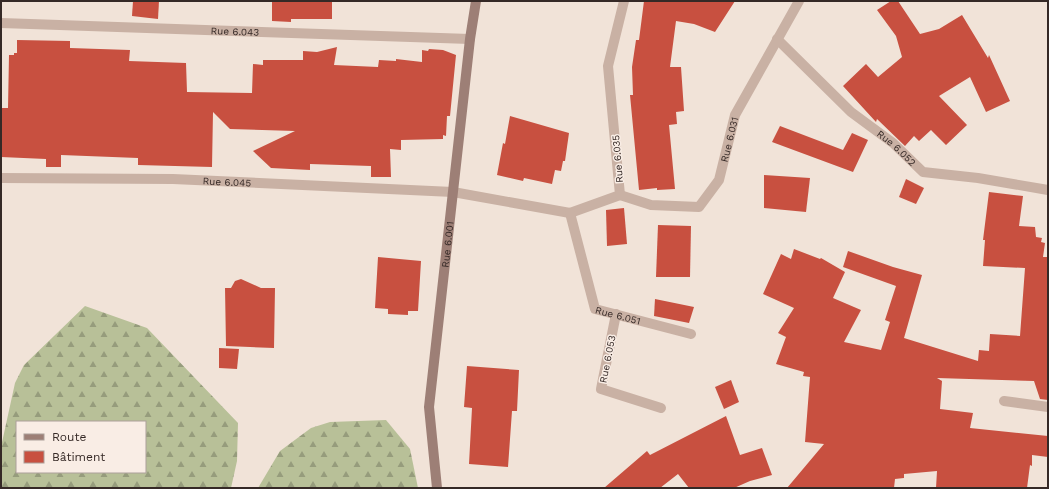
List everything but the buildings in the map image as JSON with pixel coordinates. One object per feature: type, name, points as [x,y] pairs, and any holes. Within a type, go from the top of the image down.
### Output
[{"type":"street","name":"Rue 6.001","points":[[437,488],[428,407],[470,39],[476,1]]},
{"type":"street","name":"Rue 6.035","points":[[453,192],[570,213],[620,195],[608,66],[624,1]]},
{"type":"street","name":"Rue 6.031","points":[[620,195],[651,205],[699,207],[719,180],[735,115],[799,1]]},
{"type":"street","name":"Rue 6.043","points":[[1,23],[470,39]]},
{"type":"street","name":"Rue 6.052","points":[[777,39],[852,112],[893,143],[923,172],[978,178],[1048,190]]},
{"type":"street","name":"Rue 6.045","points":[[1,178],[173,179],[453,192]]},
{"type":"street","name":"Rue 6.051","points":[[570,213],[595,309],[691,334]]},
{"type":"street","name":"Rue 6.053","points":[[616,314],[601,389],[661,408]]},
{"type":"street","points":[[1004,401],[1048,407]]},
{"type":"green space","points":[[85,306],[147,328],[238,423],[237,461],[231,488],[1,488],[1,447],[15,383],[24,365]]},
{"type":"green space","points":[[386,420],[410,449],[418,488],[258,488],[280,451],[311,428],[330,422]]}]
